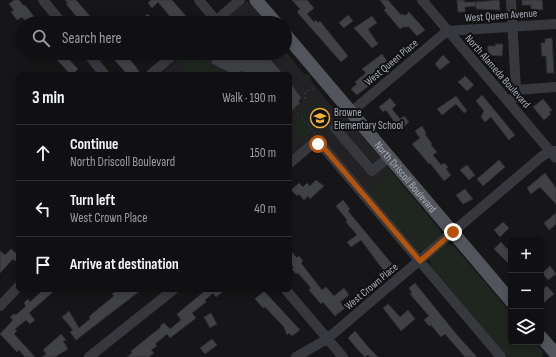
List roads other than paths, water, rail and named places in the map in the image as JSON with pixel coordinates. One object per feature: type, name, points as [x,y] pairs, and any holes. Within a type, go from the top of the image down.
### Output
[{"type":"main road","points":[[256,0],[270,16]]},
{"type":"main road","name":"North Driscoll Boulevard","points":[[292,42],[508,297]]},
{"type":"main road","points":[[544,341],[554,354]]},
{"type":"street","points":[[43,0],[56,16]]},
{"type":"street","points":[[198,0],[210,16]]},
{"type":"street","points":[[222,16],[240,0]]},
{"type":"street","name":"North Alameda Boulevard","points":[[422,0],[509,103],[554,153]]},
{"type":"street","points":[[509,103],[515,96],[516,90],[511,0]]},
{"type":"street","name":"West Queen Avenue","points":[[447,31],[556,24]]},
{"type":"street","name":"West Queen Place","points":[[351,112],[447,31]]},
{"type":"street","points":[[93,60],[102,72]]},
{"type":"street","points":[[153,72],[168,60]]},
{"type":"street","points":[[516,90],[556,87]]},
{"type":"street","points":[[335,128],[372,171],[389,157]]},
{"type":"street","points":[[292,161],[311,145],[318,144],[324,148],[502,357]]},
{"type":"street","name":"West Crown Place","points":[[296,357],[327,339],[453,232],[554,153]]},
{"type":"street","points":[[0,306],[16,289]]},
{"type":"street","points":[[89,357],[170,292]]},
{"type":"street","points":[[288,292],[343,357]]},
{"type":"place","name":"Browne Elementary School","points":[[320,118]]}]
